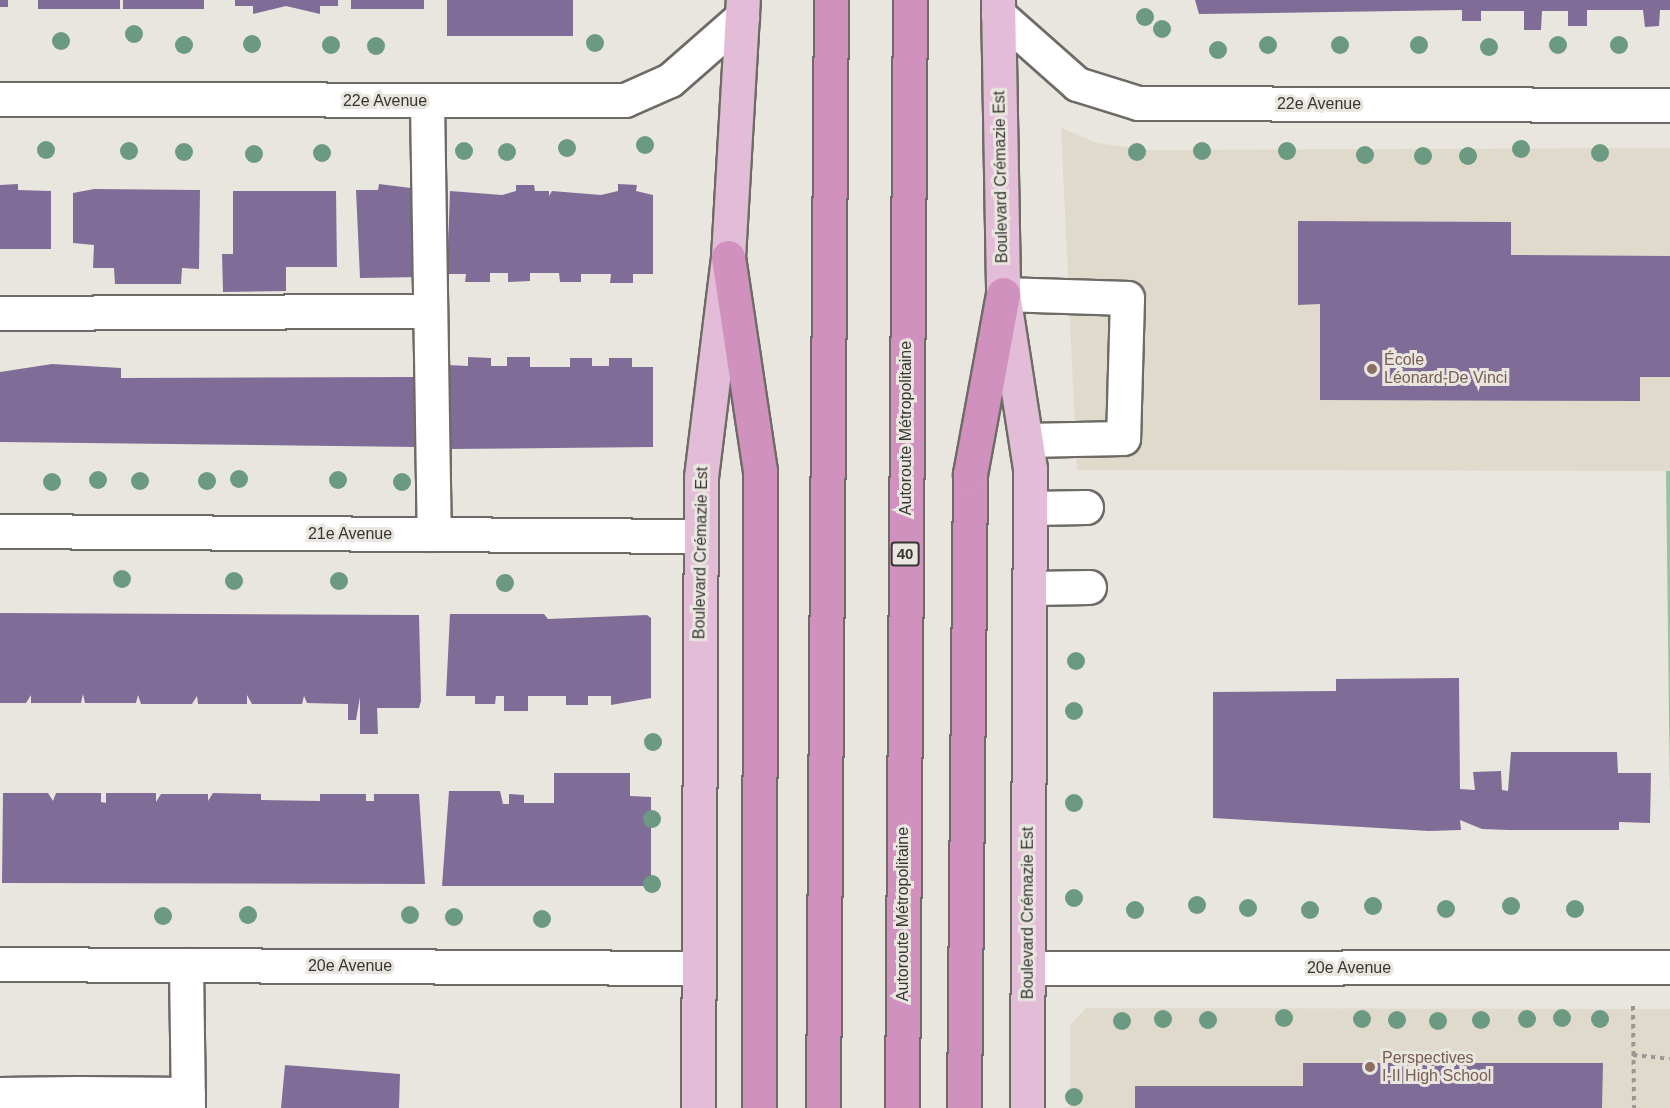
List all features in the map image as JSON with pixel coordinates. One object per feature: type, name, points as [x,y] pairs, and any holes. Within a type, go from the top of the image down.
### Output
[{"type":"highway","points":[[823,1108],[831,0]]},
{"type":"highway","name":"Autoroute Métropolitaine","points":[[902,1108],[910,0]]},
{"type":"highway","points":[[728,257],[760,471],[759,1106]]},
{"type":"highway","points":[[964,1107],[970,474],[1003,294]]},
{"type":"main road","name":"Boulevard Crémazie Est","points":[[1001,5],[1003,294],[1026,440],[1030,508],[1028,1108]]},
{"type":"main road","name":"Boulevard Crémazie Est","points":[[698,1108],[701,477],[728,257],[739,6]]},
{"type":"street","name":"22e Avenue","points":[[1001,5],[1077,84],[1138,104],[1670,105]]},
{"type":"street","name":"22e Avenue","points":[[0,99],[625,100],[660,88],[739,6]]},
{"type":"street","points":[[427,101],[434,534]]},
{"type":"street","points":[[1003,294],[1127,298],[1123,438],[1026,440]]},
{"type":"street","points":[[0,313],[430,311]]},
{"type":"street","points":[[1030,508],[1086,507]]},
{"type":"street","name":"21e Avenue","points":[[0,531],[699,536]]},
{"type":"street","points":[[1030,588],[1089,587]]},
{"type":"street","name":"20e Avenue","points":[[0,964],[699,968]]},
{"type":"street","points":[[0,1094],[79,1101],[188,1101],[186,965]]},
{"type":"street","name":"20e Avenue","points":[[1028,968],[1670,967]]},
{"type":"path","points":[[1634,1005],[1634,1108]]},
{"type":"path","points":[[1633,1055],[1670,1059]]},
{"type":"shaded area","name":"École Léonard-De Vinci","points":[[1061,128],[1097,143],[1150,150],[1670,148],[1670,471],[1077,470]]},
{"type":"shaded area","name":"Perspectives I-II High School","points":[[1086,1008],[1670,1009],[1670,1108],[1070,1108],[1070,1025]]},
{"type":"green space","points":[[1666,471],[1670,471],[1670,796]]},
{"type":"building","points":[[0,0],[8,0],[8,7],[0,7]]},
{"type":"building","points":[[38,0],[120,0],[120,9],[38,9]]},
{"type":"building","points":[[123,0],[204,0],[204,9],[123,9]]},
{"type":"building","points":[[235,0],[338,0],[338,6],[320,6],[320,14],[286,6],[253,14],[253,6],[235,6]]},
{"type":"building","points":[[351,0],[424,0],[424,9],[351,9]]},
{"type":"building","points":[[447,0],[573,0],[573,36],[447,36]]},
{"type":"building","points":[[1195,0],[1670,0],[1670,10],[1660,10],[1659,26],[1645,27],[1643,10],[1587,10],[1587,26],[1568,26],[1568,11],[1542,11],[1541,30],[1524,30],[1524,11],[1481,11],[1481,21],[1462,21],[1462,10],[1199,14]]},
{"type":"building","points":[[18,184],[18,190],[51,191],[51,249],[0,249],[0,185]]},
{"type":"building","points":[[379,184],[427,190],[423,277],[360,278],[356,190],[378,190]]},
{"type":"building","points":[[618,184],[637,185],[636,191],[653,195],[653,274],[633,274],[633,283],[610,283],[611,274],[581,274],[581,282],[560,282],[559,273],[530,273],[530,281],[508,282],[508,273],[490,273],[490,282],[465,282],[466,274],[447,274],[450,191],[502,195],[516,191],[516,185],[534,185],[535,191],[549,191],[549,196],[552,191],[601,195],[618,191]]},
{"type":"building","points":[[94,189],[200,190],[199,269],[182,268],[181,284],[115,284],[114,268],[93,268],[94,245],[73,243],[73,193]]},
{"type":"building","points":[[233,191],[336,191],[337,267],[286,267],[286,291],[223,292],[222,254],[233,254]]},
{"type":"building","points":[[1298,221],[1511,222],[1511,255],[1670,256],[1670,377],[1640,377],[1640,401],[1320,400],[1320,304],[1298,305]]},
{"type":"building","points":[[468,357],[491,358],[491,366],[507,366],[507,357],[530,357],[530,367],[570,367],[570,358],[592,358],[592,366],[609,366],[609,358],[632,358],[632,367],[653,367],[653,447],[449,449],[447,365],[468,366]]},
{"type":"building","points":[[52,364],[121,368],[121,378],[417,377],[417,447],[0,442],[0,372]]},
{"type":"building","points":[[0,613],[419,615],[421,701],[419,708],[377,708],[378,734],[360,734],[360,697],[356,720],[348,720],[348,704],[307,703],[304,696],[302,704],[252,704],[247,695],[247,704],[198,704],[197,696],[192,704],[141,704],[138,695],[136,703],[85,703],[83,694],[81,703],[31,703],[31,695],[26,703],[0,703]]},
{"type":"building","points":[[450,614],[544,614],[548,619],[647,615],[651,618],[651,698],[611,705],[611,696],[588,696],[588,705],[566,705],[566,696],[528,696],[528,711],[504,711],[504,696],[496,696],[495,704],[475,704],[475,696],[446,696]]},
{"type":"building","points":[[1459,678],[1460,789],[1475,790],[1473,772],[1501,771],[1502,790],[1508,791],[1511,752],[1617,752],[1618,773],[1651,773],[1650,823],[1619,822],[1619,830],[1509,830],[1482,829],[1460,820],[1461,830],[1429,831],[1213,818],[1213,692],[1336,691],[1336,679]]},
{"type":"building","points":[[554,773],[630,773],[630,796],[651,797],[651,886],[442,886],[449,791],[500,791],[503,804],[509,804],[509,794],[524,795],[524,803],[554,803]]},
{"type":"building","points":[[3,793],[48,793],[53,801],[56,793],[101,793],[101,802],[106,803],[106,793],[156,793],[156,802],[161,794],[208,794],[208,801],[213,793],[261,794],[261,800],[320,801],[320,794],[366,794],[366,801],[374,801],[374,794],[419,794],[425,884],[2,883]]},
{"type":"building","points":[[1303,1063],[1603,1063],[1602,1108],[1135,1108],[1135,1086],[1303,1086]]},
{"type":"building","points":[[285,1065],[400,1074],[399,1108],[281,1108]]},
{"type":"place","name":"École Léonard-De Vinci","points":[[1372,369]]},
{"type":"place","name":"Perspectives I-II High School","points":[[1370,1067]]}]
